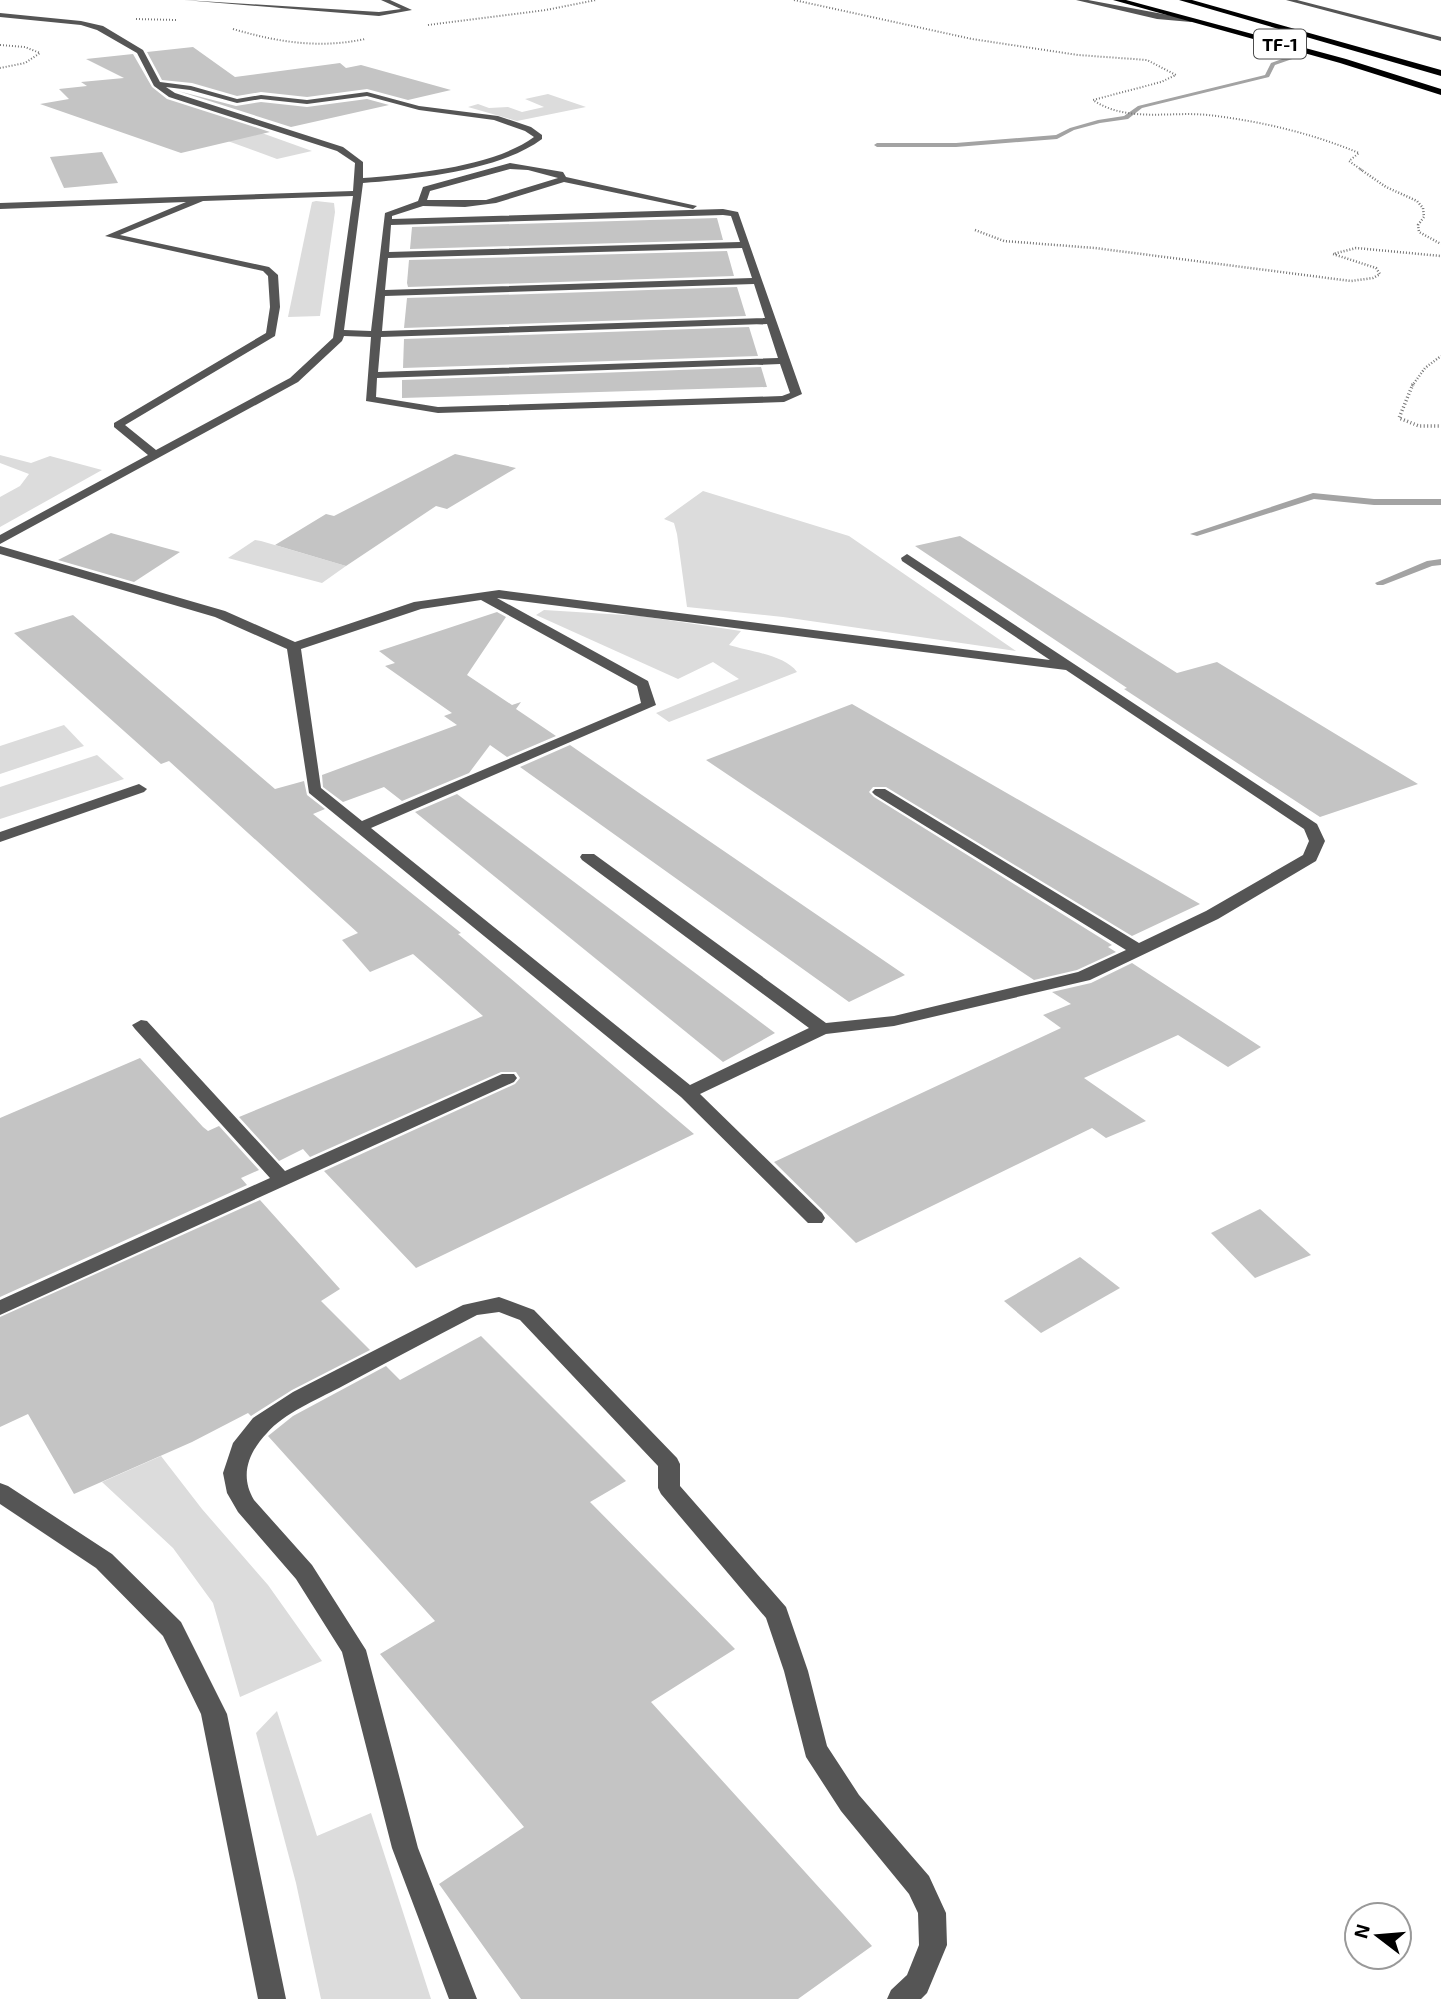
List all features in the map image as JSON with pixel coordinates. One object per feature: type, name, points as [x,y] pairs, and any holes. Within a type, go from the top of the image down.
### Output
[{"type":"highway","name":"TF-1","points":[[1117,0],[1343,61],[1441,92]]},
{"type":"highway","name":"TF-1","points":[[1183,0],[1441,72]]},
{"type":"street","points":[[187,0],[388,14],[409,10],[384,0]]},
{"type":"street","points":[[267,6],[331,0]]},
{"type":"street","points":[[339,0],[344,8],[351,12]]},
{"type":"street","points":[[1079,0],[1157,17],[1191,20]]},
{"type":"street","points":[[1289,0],[1441,39]]},
{"type":"street","points":[[0,15],[92,25],[140,52],[157,84],[172,96],[340,149],[359,163],[359,187],[338,339],[294,380],[0,540]]},
{"type":"street","points":[[0,206],[201,199],[359,187],[488,159],[521,149],[539,137],[537,133],[495,118],[419,108],[367,94],[307,102],[261,97],[237,101],[191,88],[157,84]]},
{"type":"street","points":[[422,203],[426,189],[510,166],[560,174],[563,179]]},
{"type":"street","points":[[563,179],[735,214],[796,394],[784,399],[770,400],[438,410],[370,400],[388,215],[422,203],[481,203],[551,185],[563,179]]},
{"type":"street","points":[[155,456],[118,425],[271,334],[275,307],[273,275],[266,270],[110,236],[201,199]]},
{"type":"street","points":[[387,222],[723,212]]},
{"type":"street","points":[[384,255],[745,245]]},
{"type":"street","points":[[381,293],[758,281]]},
{"type":"street","points":[[338,333],[378,334],[771,321]]},
{"type":"street","points":[[373,375],[785,361]]},
{"type":"street","points":[[0,550],[220,614],[295,647],[419,605],[499,594],[1071,667]]},
{"type":"street","points":[[688,1093],[822,1029],[894,1021],[1084,976],[1212,915],[1310,858],[1317,841],[1311,827],[907,558]]},
{"type":"street","points":[[360,827],[649,705],[643,684],[483,596]]},
{"type":"street","points":[[295,647],[314,790],[688,1093],[815,1218]]},
{"type":"street","points":[[0,837],[139,789]]},
{"type":"street","points":[[880,792],[1138,950]]},
{"type":"street","points":[[588,857],[822,1029]]},
{"type":"street","points":[[141,1025],[283,1181]]},
{"type":"street","points":[[0,1308],[508,1078]]},
{"type":"street","points":[[463,1999],[405,1848],[354,1650],[304,1572],[246,1506],[238,1493],[234,1473],[241,1450],[261,1424],[301,1398],[470,1310],[490,1304],[507,1304],[527,1315],[669,1464],[669,1488],[776,1615],[796,1671],[815,1749],[850,1802],[919,1885],[932,1913],[933,1945],[917,1984],[901,1999]]},
{"type":"street","points":[[0,1492],[104,1561],[172,1629],[214,1714],[272,1999]]},
{"type":"path","points":[[794,0],[972,39],[1078,55],[1147,60],[1176,75],[1163,83],[1117,90],[1093,100],[1098,105],[1142,115],[1193,113],[1252,122],[1346,147],[1359,153],[1349,161],[1355,168],[1386,187],[1417,201],[1423,208],[1424,217],[1418,225],[1419,232],[1441,244]]},
{"type":"path","points":[[0,45],[25,47],[40,53],[25,62],[0,68]]},
{"type":"path","points":[[975,230],[1004,240],[1095,248],[1351,281],[1373,278],[1380,274],[1376,268],[1333,254],[1356,248],[1441,256]]},
{"type":"path","points":[[1441,356],[1428,364],[1410,387],[1399,418],[1412,426],[1441,426]]},
{"type":"shaded area","points":[[548,94],[586,107],[517,121],[468,107],[478,104],[489,108],[508,107],[522,112],[544,107],[525,99]]},
{"type":"shaded area","points":[[259,132],[312,151],[277,159],[225,140]]},
{"type":"shaded area","points":[[312,202],[334,203],[335,212],[320,316],[288,317]]},
{"type":"shaded area","points":[[0,455],[31,463],[50,456],[102,470],[0,527],[0,497],[20,486],[29,474],[0,463]]},
{"type":"shaded area","points":[[703,491],[849,536],[1016,651],[783,617],[687,607],[677,534],[674,523],[664,519]]},
{"type":"shaded area","points":[[255,540],[346,566],[322,583],[228,558]]},
{"type":"shaded area","points":[[544,610],[641,616],[741,631],[729,645],[784,661],[797,672],[669,722],[656,713],[739,679],[713,662],[678,679],[536,615]]},
{"type":"shaded area","points":[[64,725],[84,746],[0,774],[0,746]]},
{"type":"shaded area","points":[[97,755],[124,779],[0,819],[0,787]]},
{"type":"shaded area","points":[[161,1456],[202,1509],[268,1585],[322,1661],[240,1697],[213,1603],[173,1548],[102,1482]]},
{"type":"shaded area","points":[[277,1711],[317,1836],[371,1813],[431,1999],[321,1999],[296,1883],[256,1733]]},
{"type":"building","points":[[193,47],[235,77],[340,63],[346,68],[361,65],[451,90],[408,100],[367,89],[307,97],[261,92],[237,96],[192,83],[162,80],[147,52]]},
{"type":"building","points":[[133,54],[152,87],[167,99],[270,132],[181,153],[40,104],[69,99],[59,89],[87,86],[81,82],[124,78],[86,59]]},
{"type":"building","points":[[178,91],[236,106],[261,102],[307,107],[367,99],[389,105],[291,127]]},
{"type":"building","points":[[102,152],[118,183],[64,188],[50,157]]},
{"type":"building","points":[[717,218],[723,240],[410,249],[412,227]]},
{"type":"building","points":[[727,251],[734,276],[408,287],[407,283],[409,260]]},
{"type":"building","points":[[737,287],[746,316],[404,328],[407,298]]},
{"type":"building","points":[[749,327],[758,356],[403,368],[404,339]]},
{"type":"building","points":[[761,367],[767,387],[402,398],[402,380]]},
{"type":"building","points":[[455,454],[516,468],[447,509],[436,506],[346,566],[275,545],[326,514],[334,516]]},
{"type":"building","points":[[111,533],[180,552],[134,582],[58,560]]},
{"type":"building","points":[[960,536],[1177,673],[1217,662],[1418,784],[1320,817],[1124,689],[1127,688],[915,546]]},
{"type":"building","points":[[497,612],[506,617],[467,675],[512,705],[521,702],[516,709],[556,736],[507,757],[490,745],[469,773],[402,801],[384,787],[343,802],[323,787],[322,775],[457,725],[444,716],[452,713],[385,666],[395,663],[379,651]]},
{"type":"building","points":[[73,615],[275,789],[304,781],[307,795],[325,809],[313,814],[461,933],[458,934],[694,1134],[416,1268],[324,1171],[515,1084],[520,1078],[516,1072],[501,1072],[310,1157],[303,1149],[279,1161],[239,1117],[483,1016],[413,954],[370,972],[342,940],[358,933],[169,761],[161,764],[14,633]]},
{"type":"building","points":[[852,704],[1200,904],[1132,936],[886,787],[873,787],[869,792],[874,797],[1112,945],[1108,947],[1116,952],[1077,970],[1034,980],[706,760]]},
{"type":"building","points":[[570,745],[905,975],[849,1002],[520,767]]},
{"type":"building","points":[[457,794],[775,1033],[723,1062],[415,812]]},
{"type":"building","points":[[1132,963],[1261,1047],[1228,1067],[1178,1035],[1084,1078],[1146,1121],[1106,1138],[1092,1128],[856,1243],[774,1162],[1061,1028],[1043,1015],[1071,1004],[1052,992],[1091,983]]},
{"type":"building","points":[[140,1058],[203,1127],[208,1131],[219,1126],[259,1170],[241,1178],[247,1185],[0,1297],[0,1118]]},
{"type":"building","points":[[260,1200],[340,1289],[321,1301],[370,1350],[292,1390],[251,1416],[248,1413],[192,1442],[74,1494],[28,1414],[0,1427],[0,1317]]},
{"type":"building","points":[[1260,1209],[1311,1255],[1255,1278],[1211,1233]]},
{"type":"building","points":[[1080,1257],[1120,1288],[1041,1333],[1004,1301]]},
{"type":"building","points":[[481,1336],[626,1481],[590,1502],[735,1649],[651,1702],[872,1946],[798,1999],[521,1999],[439,1884],[524,1827],[380,1654],[435,1621],[268,1436],[293,1416],[386,1366],[400,1380]]},
{"type":"waterway","points":[[877,145],[956,145],[1057,137],[1072,129],[1100,121],[1126,118],[1140,107],[1267,76],[1273,64],[1293,57]]},
{"type":"waterway","points":[[1194,534],[1313,496],[1374,502],[1441,502]]},
{"type":"waterway","points":[[1380,583],[1430,563],[1441,562]]}]
